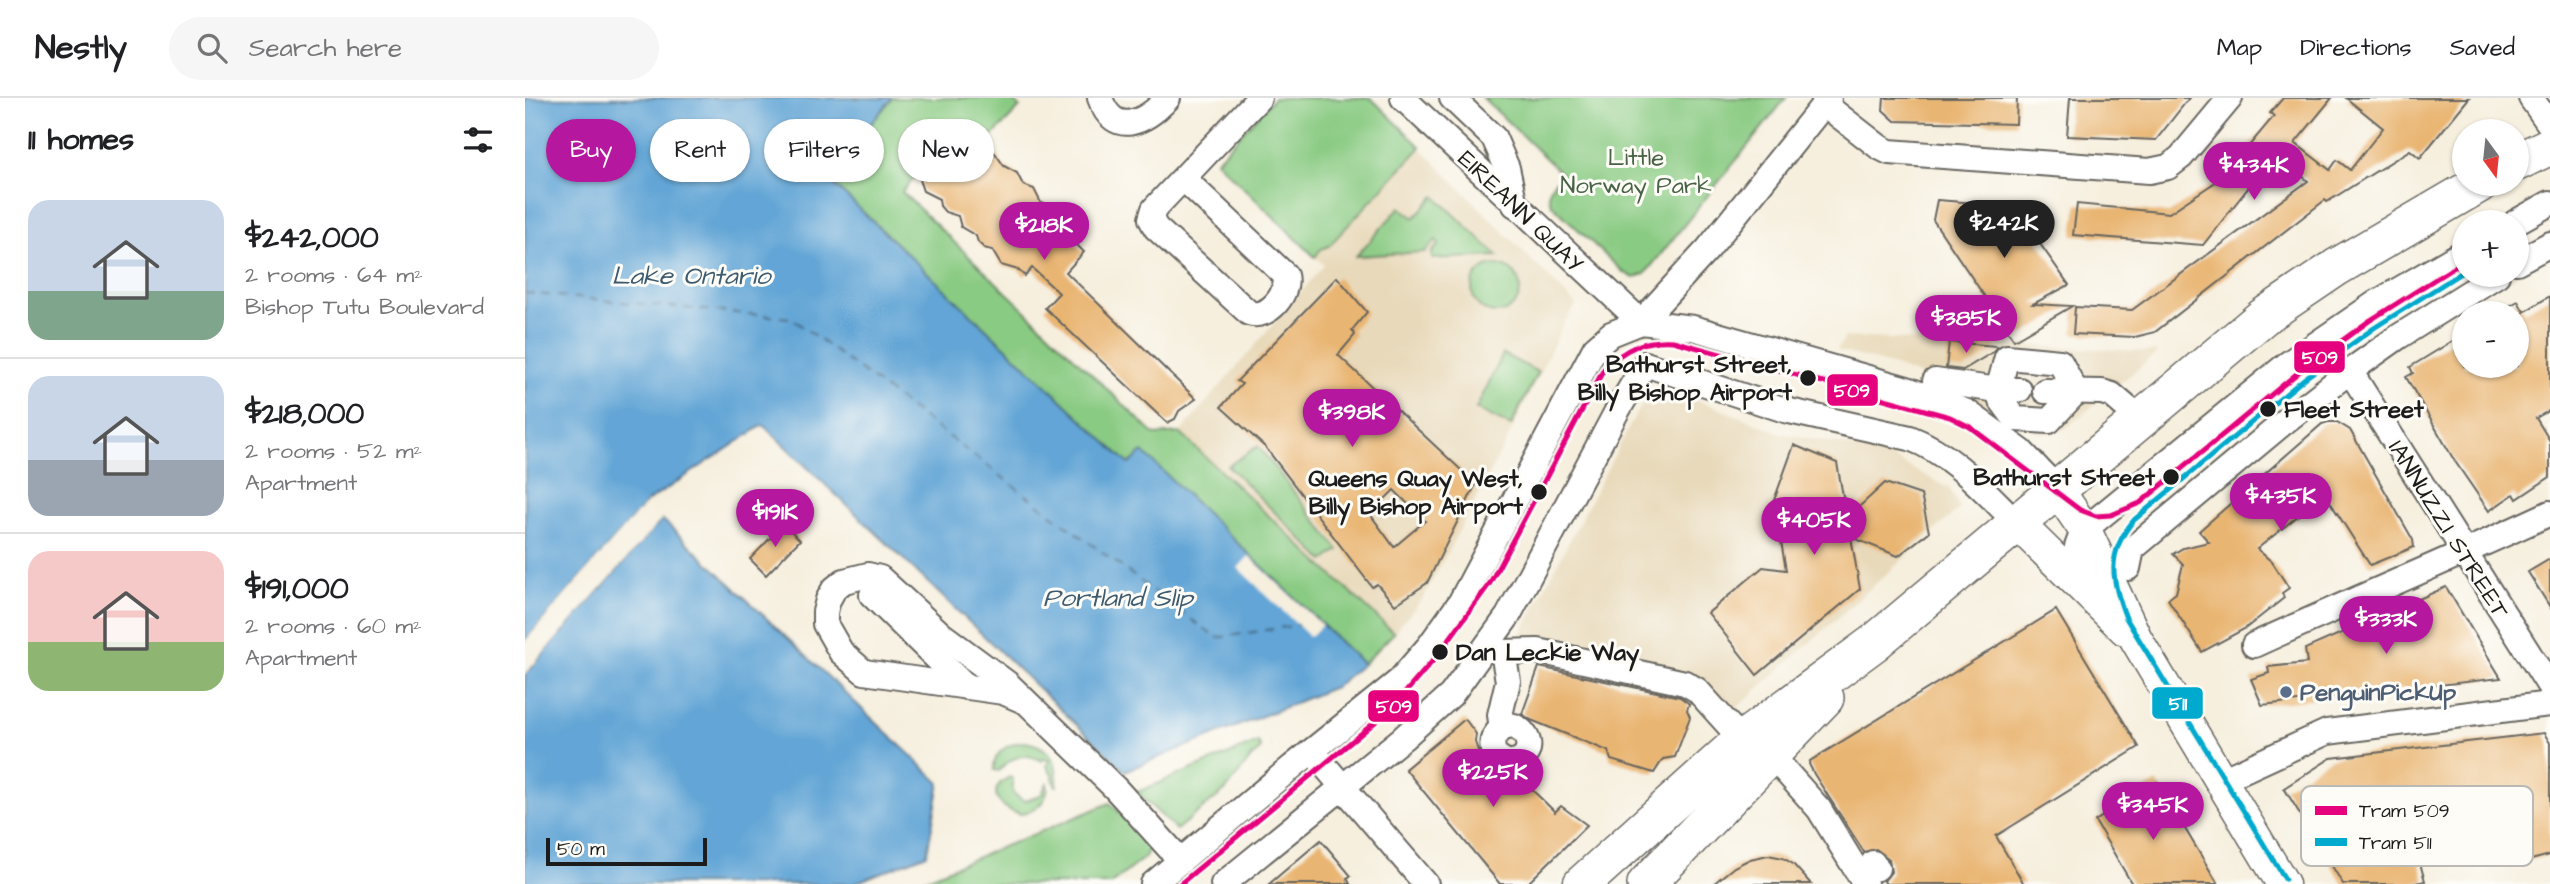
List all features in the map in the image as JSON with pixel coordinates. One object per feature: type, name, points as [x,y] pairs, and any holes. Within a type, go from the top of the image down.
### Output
[{"type":"highway","points":[[2529,156],[2550,146]]},
{"type":"highway","points":[[1582,884],[1757,748],[1874,643],[2263,317],[2337,267],[2458,196]]},
{"type":"highway","points":[[1646,884],[1757,748]]},
{"type":"main road","points":[[2057,489],[2085,530],[2136,639],[2283,884]]},
{"type":"main road","points":[[2017,523],[2136,639]]},
{"type":"street","points":[[1100,98],[1104,109],[1115,120],[1127,124],[1143,119],[1168,98]]},
{"type":"street","points":[[1184,179],[1285,275],[1286,291],[1264,314],[1256,316],[1249,313],[1156,228],[1151,219],[1154,209],[1259,98]]},
{"type":"street","name":"EIREANN QUAY","points":[[1403,98],[1641,322]]},
{"type":"street","points":[[1452,98],[1494,138],[1507,167],[1515,205]]},
{"type":"street","points":[[1153,884],[1399,681],[1430,645],[1460,603],[1595,348],[1611,334],[1641,322],[1708,249],[1826,101],[1878,147],[1889,152],[2149,171],[2168,167],[2181,157],[2230,98]]},
{"type":"street","points":[[2531,98],[2550,125]]},
{"type":"street","points":[[2529,215],[2550,203]]},
{"type":"street","points":[[2529,255],[2550,244]]},
{"type":"street","points":[[2075,580],[2077,547],[2085,530],[2286,365],[2376,303],[2452,259]]},
{"type":"street","points":[[2128,568],[2132,549],[2283,423],[2398,337],[2478,287]]},
{"type":"street","points":[[1223,884],[1403,738],[1451,695],[1495,649],[1508,616],[1617,411],[1645,364],[1641,322]]},
{"type":"street","points":[[1641,322],[1693,328],[1887,372],[1967,412],[2021,451],[2057,489]]},
{"type":"street","points":[[2007,357],[2060,362],[2076,392],[2049,421],[2015,419],[2001,400],[1999,389],[2007,357]]},
{"type":"street","points":[[1645,364],[1785,410],[1910,438],[1929,446],[1948,457],[2017,523]]},
{"type":"street","name":"IANNUZZI STREET","points":[[2350,371],[2550,687]]},
{"type":"street","points":[[1935,380],[1999,389]]},
{"type":"street","points":[[1956,408],[1999,389]]},
{"type":"street","points":[[2045,391],[2102,392],[2112,395],[2140,419]]},
{"type":"street","points":[[2254,645],[2550,513]]},
{"type":"street","points":[[1026,702],[1003,692],[864,672],[841,652],[825,624],[828,600],[842,583],[856,577],[868,575],[880,578],[942,635],[1008,684],[1115,788],[1181,860]]},
{"type":"street","points":[[842,583],[919,659]]},
{"type":"street","points":[[872,595],[966,687]]},
{"type":"street","points":[[1495,649],[1508,681],[1500,715],[1502,728]]},
{"type":"street","points":[[1495,649],[1538,651],[1685,683],[1697,690],[1819,809],[1847,840],[1869,872]]},
{"type":"street","points":[[2222,780],[2327,732],[2550,704]]},
{"type":"street","points":[[1312,751],[1419,881]]},
{"type":"shaded area","points":[[1274,98],[1371,98],[1576,305],[1565,321],[1505,444],[1423,598],[1394,633],[1180,433],[1324,265],[1216,161]]},
{"type":"shaded area","points":[[1845,337],[2158,352],[2066,428],[2051,434],[2039,433],[1961,392],[1898,367],[1837,350]]},
{"type":"shaded area","points":[[1669,389],[1781,433],[1881,452],[1949,488],[1960,508],[1730,714],[1709,691],[1516,643],[1637,412],[1649,397]]},
{"type":"green space","points":[[892,98],[1010,98],[1020,107],[994,135],[994,119],[898,119],[898,182],[911,182],[902,192],[1155,435],[1180,433],[1394,633],[1363,664],[1143,452],[1129,464],[831,182],[884,182],[884,119],[875,119]]},
{"type":"green space","points":[[1274,98],[1371,98],[1421,147],[1329,246],[1321,249],[1315,257],[1216,161]]},
{"type":"green space","name":"Little Norway Park","points":[[1483,98],[1786,98],[1645,274],[1634,278],[1623,272],[1552,205],[1549,191],[1562,174]]},
{"type":"green space","points":[[1435,196],[1498,256],[1432,259],[1432,252],[1439,244],[1436,240],[1425,252],[1356,256],[1400,207],[1414,218]]},
{"type":"green space","points":[[1496,265],[1513,272],[1520,289],[1513,306],[1496,313],[1479,306],[1472,289],[1479,272]]},
{"type":"green space","points":[[1503,354],[1538,372],[1511,426],[1476,409]]},
{"type":"green space","points":[[1258,446],[1339,550],[1324,561],[1228,466]]},
{"type":"green space","points":[[1021,742],[1038,746],[1050,755],[1056,769],[1057,786],[1047,766],[1049,762],[1044,758],[1042,761],[1029,756],[1018,757],[999,771],[994,770],[998,754],[1010,745]]},
{"type":"green space","points":[[1258,742],[1261,749],[1226,790],[1176,830],[1137,792]]},
{"type":"green space","points":[[1010,777],[1013,779],[1013,793],[1024,801],[1041,795],[1047,783],[1044,799],[1033,810],[1022,814],[1007,809],[1001,804],[996,793],[997,787]]},
{"type":"green space","points":[[1110,803],[1151,844],[1145,857],[1111,884],[912,884]]},
{"type":"water","name":"Lake Ontario","points":[[525,98],[892,98],[875,119],[764,119],[764,182],[831,182],[1129,464],[1143,452],[1363,664],[1335,687],[1125,771],[763,425],[647,502],[525,641]]},
{"type":"water","points":[[662,519],[940,783],[927,854],[853,884],[525,884],[525,675]]},
{"type":"pier","points":[[647,502],[650,505],[525,645],[525,641]]},
{"type":"pier","points":[[660,516],[662,519],[525,674],[525,669]]},
{"type":"pier","points":[[1249,556],[1322,625],[1310,637],[1238,568]]},
{"type":"building","points":[[1884,98],[2017,98],[2016,124],[1895,121],[1883,110]]},
{"type":"building","points":[[2070,98],[2189,98],[2156,140],[2067,136]]},
{"type":"building","points":[[2283,98],[2332,98],[2295,143],[2330,170],[2337,160],[2350,170],[2383,128],[2346,98],[2469,98],[2420,158],[2410,150],[2327,202],[2325,200],[2155,332],[2135,337],[2073,334],[2075,307],[2132,310],[2308,181],[2275,154],[2203,245],[2073,235],[2077,204],[2169,213],[2223,177],[2274,116],[2270,113]]},
{"type":"building","points":[[995,153],[1004,166],[1017,173],[1023,185],[1034,189],[1041,203],[1056,210],[1058,226],[1084,252],[1066,272],[1196,399],[1167,423],[1045,308],[1059,293],[1032,268],[1025,276],[1018,270],[1001,265],[992,250],[984,248],[976,236],[961,227],[958,216],[945,212],[939,199],[923,191],[920,182],[994,182]]},
{"type":"building","points":[[1937,200],[2041,208],[2038,232],[2031,231],[2069,285],[2033,304],[2072,306],[2014,340],[1933,220]]},
{"type":"building","points":[[1337,277],[1367,312],[1352,330],[1355,335],[1338,355],[1476,484],[1427,583],[1395,605],[1377,584],[1372,587],[1266,448],[1221,407],[1242,384],[1237,381]],"holes":[[[1394,490],[1425,521],[1394,547],[1370,514]]]},
{"type":"building","points":[[2550,296],[2550,410],[2536,418],[2550,441],[2550,477],[2517,499],[2514,494],[2489,511],[2454,460],[2406,377],[2413,373],[2410,367],[2452,341],[2452,378],[2529,378],[2529,309]]},
{"type":"building","points":[[1949,342],[1997,346],[1993,352],[1963,370],[1946,368]]},
{"type":"building","points":[[2337,422],[2350,430],[2413,540],[2414,547],[2370,565],[2325,494],[2257,549],[2272,562],[2289,588],[2282,593],[2284,598],[2246,628],[2202,652],[2168,599],[2176,593],[2183,564],[2173,554],[2183,548],[2209,542],[2199,531],[2322,424]]},
{"type":"building","points":[[1794,445],[1837,463],[1847,518],[1885,483],[1921,495],[1929,532],[1898,556],[1851,537],[1860,589],[1757,675],[1708,613],[1763,567],[1786,570],[1775,507],[1772,506]]},
{"type":"building","points":[[784,524],[800,540],[766,575],[750,559]]},
{"type":"building","points":[[2550,559],[2550,607],[2528,572]]},
{"type":"building","points":[[2446,587],[2501,678],[2262,705],[2251,679],[2269,673],[2268,667],[2307,663],[2305,649]]},
{"type":"building","points":[[2056,610],[2139,747],[1996,836],[2024,884],[1886,884],[1884,881],[1891,872],[1889,859],[1876,849],[1864,852],[1814,774],[1810,761]]},
{"type":"building","points":[[1539,667],[1680,697],[1689,704],[1687,710],[1690,717],[1675,757],[1663,759],[1654,773],[1611,760],[1608,751],[1531,720],[1522,714]]},
{"type":"building","points":[[1465,719],[1476,734],[1475,742],[1487,768],[1499,775],[1520,778],[1555,812],[1561,806],[1587,825],[1527,884],[1500,884],[1405,769]]},
{"type":"building","points":[[2544,733],[2550,743],[2550,855],[2533,859],[2533,786],[2301,786],[2301,816],[2284,788],[2331,758]]},
{"type":"building","points":[[2157,782],[2218,884],[2132,884],[2095,821]]},
{"type":"building","points":[[1321,840],[1351,876],[1347,878],[1350,884],[1269,884]]},
{"type":"building","points":[[1768,855],[1783,858],[1793,864],[1811,884],[1713,884],[1734,867],[1750,859]]},
{"type":"building","points":[[2332,866],[2421,866],[2425,881],[2411,884],[2343,884]]},
{"type":"ferry route","points":[[525,293],[791,318],[1216,638],[1298,625]]},
{"type":"tram line","name":"509","points":[[1180,884],[1392,708],[1437,656],[1490,583],[1604,369],[1635,347],[1653,342],[1673,341],[1950,417],[1970,427],[2080,510],[2096,516],[2111,515],[2140,503],[2300,371],[2369,321],[2452,269]]},
{"type":"tram line","name":"511","points":[[2285,879],[2126,618],[2117,591],[2115,555],[2125,532],[2134,520],[2305,378],[2374,328],[2452,279]]},
{"type":"place","name":"Bathurst Street, Billy Bishop Airport","points":[[1808,378]]},
{"type":"place","name":"Fleet Street","points":[[2268,409]]},
{"type":"place","name":"Bathurst Street","points":[[2171,477]]},
{"type":"place","name":"Queens Quay West, Billy Bishop Airport","points":[[1539,492]]},
{"type":"place","name":"Dan Leckie Way","points":[[1440,652]]},
{"type":"place","name":"PenguinPickUp","points":[[2286,692]]},
{"type":"water label","name":"Portland Slip","points":[[1118,597]]}]
